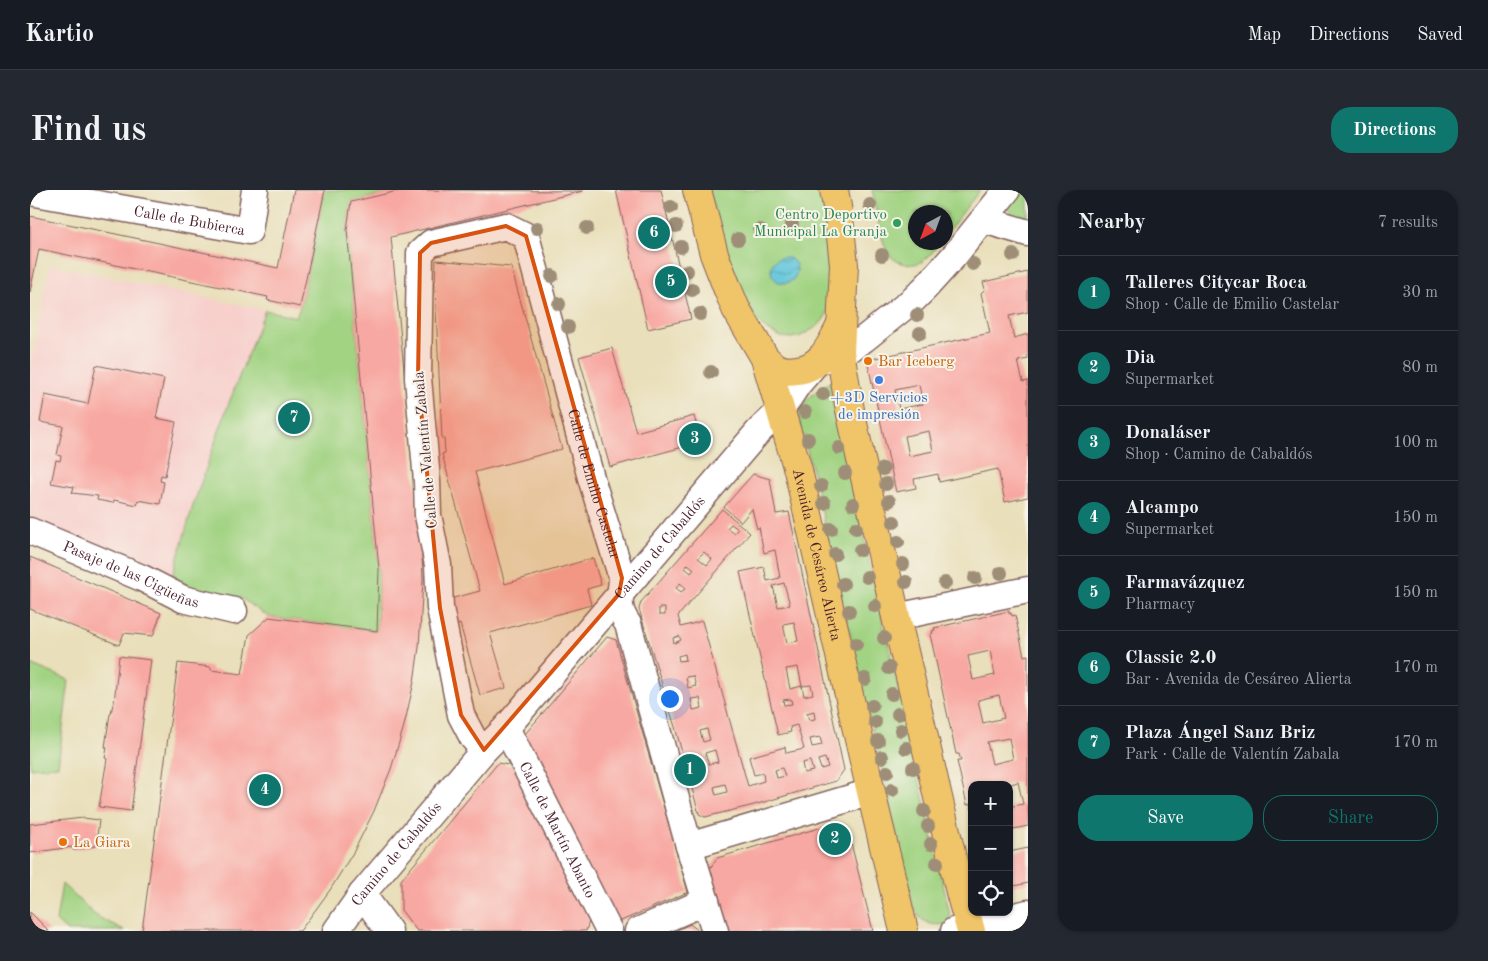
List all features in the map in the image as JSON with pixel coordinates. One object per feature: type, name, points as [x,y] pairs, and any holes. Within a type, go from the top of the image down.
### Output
[{"type":"main road","name":"Avenida de Cesáreo Alierta","points":[[697,190],[712,246],[728,290],[764,358],[781,410],[798,470],[871,792],[907,926]]},
{"type":"main road","points":[[834,190],[844,265],[842,323],[828,358],[852,419],[965,930]]},
{"type":"main road","points":[[764,358],[777,368],[789,371],[801,370],[828,358]]},
{"type":"street","name":"Calle de Bubierca","points":[[30,192],[249,232],[255,190]]},
{"type":"street","name":"Camino de Cabaldós","points":[[336,931],[362,894],[758,432],[781,410],[798,384],[828,358],[851,348],[914,299],[938,275],[1007,190]]},
{"type":"street","points":[[984,220],[1028,233]]},
{"type":"street","name":"Calle de Valentín Zabala","points":[[484,750],[473,738],[461,715],[440,608],[438,565],[428,515],[418,378],[420,253],[431,243],[506,226],[526,236]]},
{"type":"street","name":"Calle de Emilio Castelar","points":[[526,236],[591,478],[622,578],[619,594],[621,614],[628,624],[715,931]]},
{"type":"street","name":"Pasaje de las Cigüeñas","points":[[30,531],[142,578],[184,599],[234,612]]},
{"type":"street","points":[[896,617],[1028,590]]},
{"type":"street","name":"Calle de Martín Abanto","points":[[506,728],[609,931]]},
{"type":"street","points":[[690,846],[871,792]]},
{"type":"street","points":[[362,894],[389,931]]},
{"type":"street","points":[[638,931],[706,902]]},
{"type":"street","points":[[965,930],[1028,913]]},
{"type":"highlighted area","points":[[506,226],[526,236],[622,578],[619,594],[484,750],[461,715],[440,608],[418,378],[420,253],[431,243]]},
{"type":"shaded area","points":[[50,265],[265,310],[227,408],[192,509],[170,584],[30,526],[30,371]]},
{"type":"green space","points":[[325,190],[402,190],[351,202],[347,230],[379,569],[377,631],[269,617],[239,597],[170,584],[192,509],[227,408],[265,310],[296,317],[300,307]]},
{"type":"green space","points":[[709,190],[821,190],[833,260],[829,309],[818,326],[801,336],[781,337],[762,326],[753,317],[728,260]]},
{"type":"green space","name":"Centro Deportivo Municipal La Granja","points":[[872,190],[980,190],[953,225],[953,205],[908,205],[908,250],[934,250],[927,258],[917,264],[905,264],[890,256],[880,230]]},
{"type":"green space","points":[[1017,190],[1028,190],[1028,221],[1013,215],[1007,208]]},
{"type":"green space","points":[[830,382],[832,399],[950,915],[950,920],[947,924],[929,923],[921,918],[914,909],[799,419],[805,403]]},
{"type":"green space","points":[[30,664],[69,680],[58,766],[30,768]]},
{"type":"green space","points":[[62,884],[95,915],[124,931],[67,931],[56,921]]},
{"type":"water","points":[[784,257],[793,261],[797,270],[793,279],[784,283],[775,279],[771,270],[775,261]]},
{"type":"building","points":[[294,190],[325,190],[300,307],[267,300],[268,297],[39,249],[30,292],[30,216],[278,268]]},
{"type":"building","points":[[402,190],[583,191],[391,237],[423,580],[419,647],[414,682],[404,726],[391,769],[374,811],[354,851],[330,890],[300,931],[142,931],[178,663],[211,667],[211,670],[242,674],[249,635],[269,617],[377,631],[379,569],[347,230],[351,202]]},
{"type":"building","points":[[616,190],[661,190],[691,319],[648,329]]},
{"type":"building","points":[[436,260],[511,267],[562,449],[475,472],[505,584],[593,558],[601,585],[587,589],[591,605],[490,633],[506,688],[480,695],[460,624],[449,628],[442,601],[480,591],[442,454],[445,453],[444,438],[442,439],[435,287]]},
{"type":"building","points":[[1028,272],[1028,312],[1009,316],[1014,338],[1028,334],[1028,359],[1018,361],[1023,382],[1028,381],[1028,497],[1005,502],[998,469],[939,482],[938,474],[914,479],[916,488],[896,492],[867,360],[990,333],[981,293],[985,289],[983,282]],"holes":[[[919,385],[923,404],[899,409],[895,390]],[[929,431],[933,451],[909,456],[905,436]]]},
{"type":"building","points":[[612,348],[636,432],[694,416],[701,442],[610,467],[579,357]]},
{"type":"building","points":[[96,365],[164,379],[156,418],[176,422],[165,476],[161,475],[160,481],[164,482],[160,504],[138,500],[137,505],[114,500],[113,503],[97,500],[98,496],[72,493],[74,487],[51,483],[56,460],[60,461],[61,456],[57,455],[63,426],[40,422],[45,395],[88,404]]},
{"type":"building","points":[[753,474],[770,479],[776,514],[789,512],[844,770],[836,781],[705,817],[699,814],[639,609],[641,602],[722,509],[750,533],[678,616],[681,627],[702,621],[748,786],[764,781],[763,773],[754,775],[749,757],[785,747],[786,753],[804,749],[797,725],[790,727],[791,732],[778,735],[740,572],[764,567],[767,581],[780,578],[775,550],[764,553],[759,527],[757,529],[752,509],[741,522],[724,507]],"holes":[[[731,524],[738,529],[734,533],[727,528]],[[704,552],[712,559],[707,565],[698,558]],[[688,564],[694,569],[691,573],[685,568]],[[680,583],[686,588],[681,592],[676,588]],[[784,583],[790,605],[778,607],[773,586]],[[659,608],[665,608],[665,615],[659,615]],[[794,622],[798,641],[787,643],[783,624]],[[679,636],[681,640],[674,643],[673,638]],[[685,654],[686,660],[679,661],[678,656]],[[798,667],[802,686],[790,689],[786,669]],[[693,676],[696,686],[688,688],[686,677]],[[811,685],[813,694],[804,696],[802,686]],[[700,698],[702,708],[693,710],[691,699]],[[791,699],[792,704],[784,705],[783,700]],[[814,711],[815,719],[809,720],[807,713]],[[707,729],[710,740],[703,742],[700,731]],[[820,737],[822,745],[812,747],[810,739]],[[715,750],[718,762],[709,764],[705,753]],[[825,758],[828,767],[821,769],[818,760]],[[810,761],[813,771],[804,773],[802,763]],[[782,768],[785,776],[777,778],[775,770]],[[725,784],[727,792],[716,795],[714,787]]]},
{"type":"building","points":[[30,557],[161,613],[153,636],[124,633],[119,645],[30,609]]},
{"type":"building","points":[[1009,611],[1009,614],[1011,613],[1012,616],[1015,615],[1024,656],[1028,655],[1028,826],[1013,829],[1013,806],[1023,804],[1018,782],[968,781],[967,805],[957,761],[961,761],[959,754],[956,754],[930,634],[935,630],[934,628]],"holes":[[[990,651],[995,675],[973,680],[968,656]],[[999,695],[1004,718],[983,723],[978,700]],[[1009,738],[1013,759],[992,764],[987,742]]]},
{"type":"building","points":[[607,637],[616,640],[688,892],[621,921],[614,918],[520,740]]},
{"type":"building","points":[[119,656],[151,660],[131,811],[99,807],[107,759],[105,758],[107,748],[105,747],[110,714],[114,703]]},
{"type":"building","points":[[498,763],[513,766],[591,915],[586,931],[417,931],[401,910],[401,880]]},
{"type":"building","points":[[83,818],[99,820],[96,846],[73,850],[72,847],[30,853],[30,824]]},
{"type":"building","points":[[836,823],[848,831],[873,931],[726,931],[709,870],[717,858]]},
{"type":"building","points":[[1028,848],[1028,883],[1013,886],[1013,851]]},
{"type":"building","points":[[30,912],[49,931],[30,931]]},
{"type":"building","points":[[690,924],[699,931],[675,931]]},
{"type":"place","name":"Centro Deportivo Municipal La Granja","points":[[897,223]]},
{"type":"place","name":"Classic 2.0","points":[[654,233]]},
{"type":"place","name":"Farmavázquez","points":[[671,282]]},
{"type":"place","name":"Bar Iceberg","points":[[868,361]]},
{"type":"place","name":"+3D Servicios de impresión","points":[[879,380]]},
{"type":"place","name":"Plaza Ángel Sanz Briz","points":[[294,418]]},
{"type":"place","name":"Donaláser","points":[[695,439]]},
{"type":"place","name":"Talleres Citycar Roca","points":[[690,770]]},
{"type":"place","name":"Alcampo","points":[[265,790]]},
{"type":"place","name":"Dia","points":[[835,839]]},
{"type":"place","name":"La Giara","points":[[63,842]]}]
